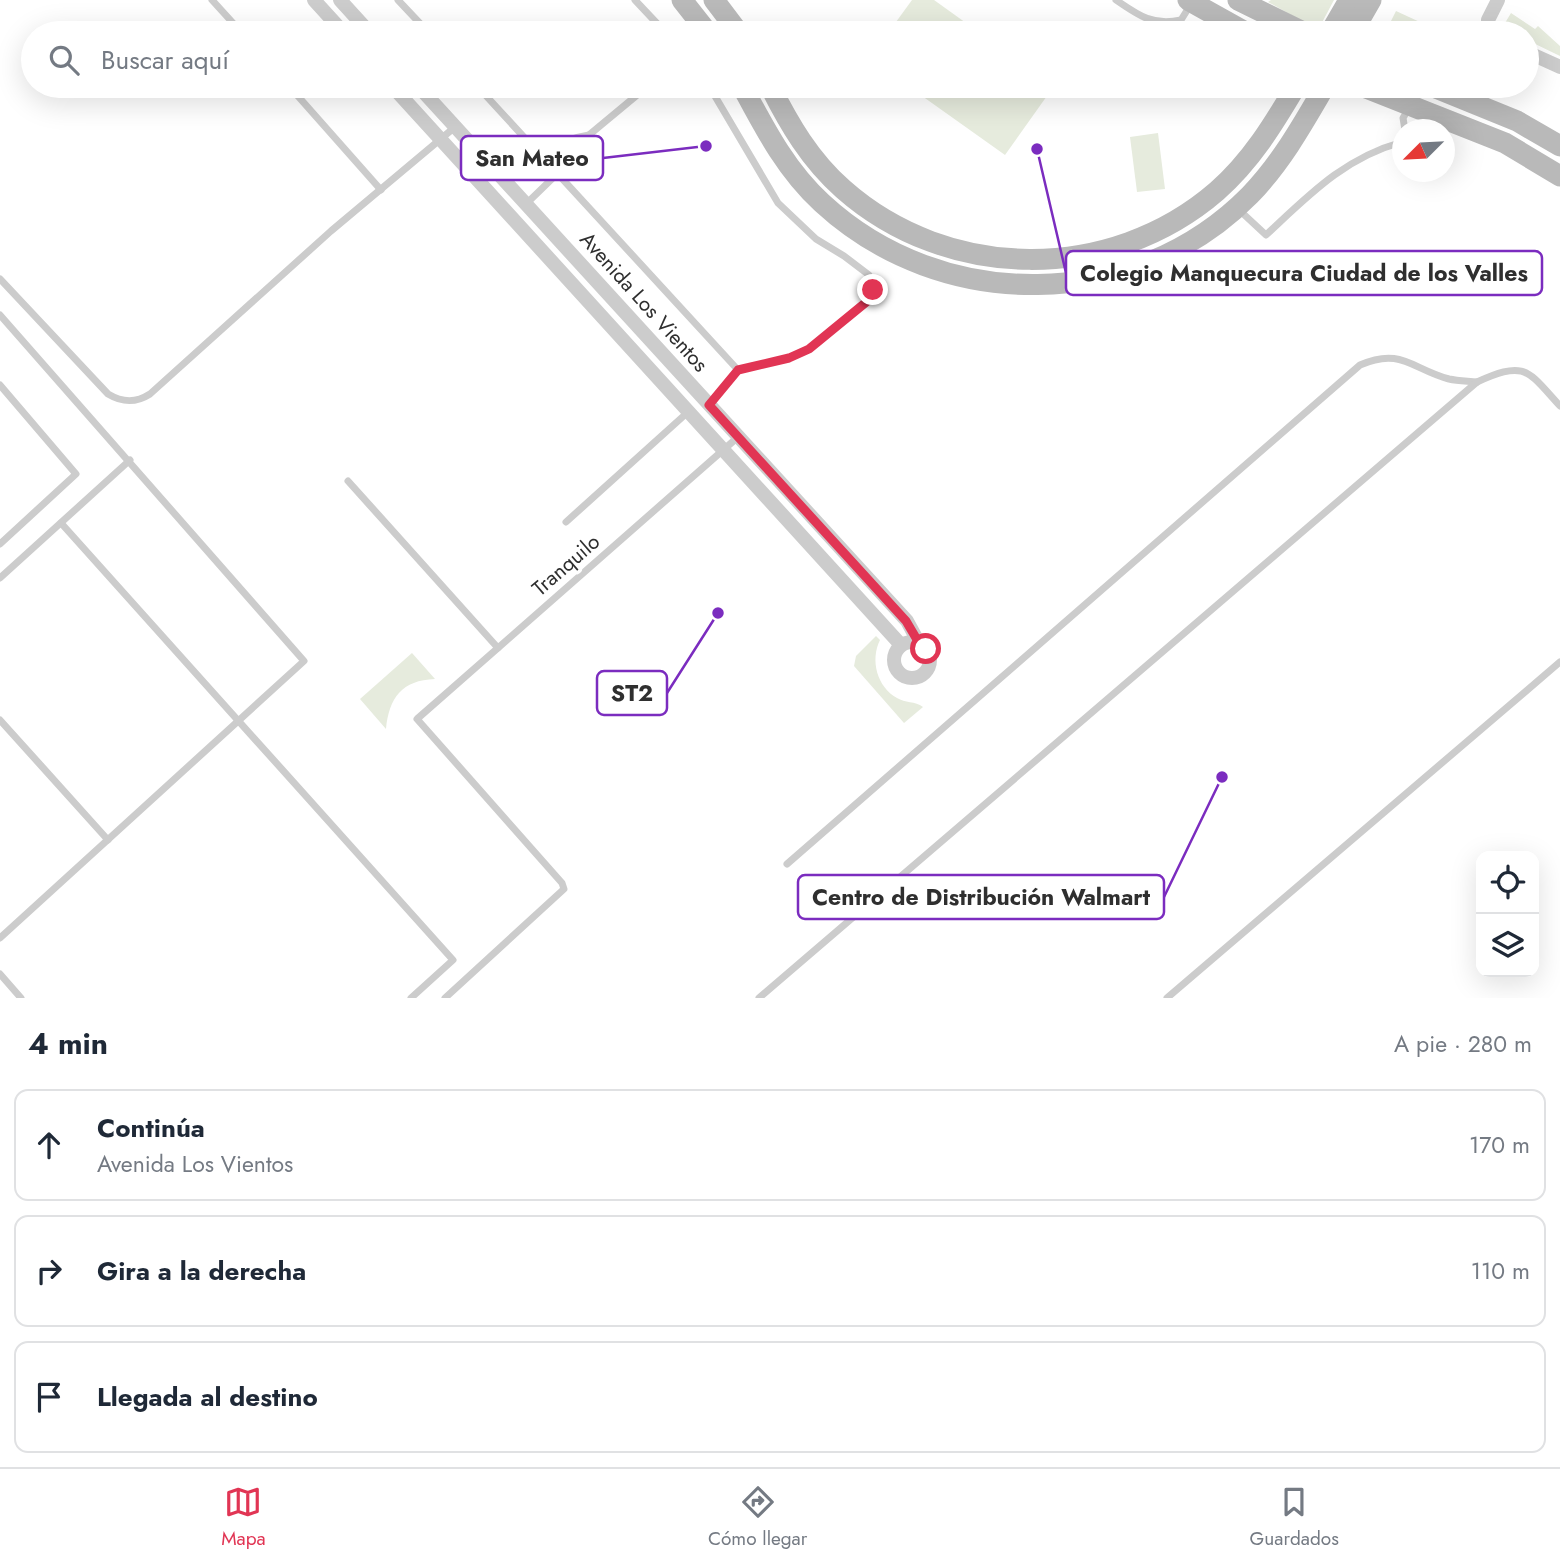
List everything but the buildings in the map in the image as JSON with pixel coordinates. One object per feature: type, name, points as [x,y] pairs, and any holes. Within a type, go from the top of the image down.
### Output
[{"type":"street","points":[[314,0],[333,21]]},
{"type":"street","points":[[340,0],[359,21]]},
{"type":"street","points":[[682,0],[699,21]]},
{"type":"street","points":[[714,0],[730,21]]},
{"type":"street","points":[[1238,0],[1281,21]]},
{"type":"street","points":[[1337,21],[1349,0]]},
{"type":"street","points":[[1359,21],[1371,0]]},
{"type":"street","points":[[1488,21],[1497,0]]},
{"type":"street","points":[[1191,1],[1226,21]]},
{"type":"street","points":[[1539,57],[1560,67]]},
{"type":"street","name":"Avenida Los Vientos","points":[[403,98],[901,645],[895,652],[894,665],[898,673],[911,679],[923,675],[929,667],[929,653],[919,643],[906,621],[429,98]]},
{"type":"street","points":[[748,98],[777,151],[821,202],[851,227],[884,248],[953,275],[1020,285],[1055,285],[1100,278],[1173,251],[1205,232],[1237,208],[1280,160],[1318,98]]},
{"type":"street","points":[[776,98],[819,165],[841,187],[876,214],[908,232],[948,248],[992,258],[1032,260],[1075,257],[1114,248],[1154,233],[1187,214],[1221,188],[1250,158],[1288,98]]},
{"type":"street","points":[[1395,98],[1411,104],[1432,119]]},
{"type":"street","points":[[1460,98],[1517,121],[1560,145]]},
{"type":"street","points":[[1455,129],[1504,143],[1560,176]]},
{"type":"street","points":[[901,645],[919,643]]},
{"type":"lane","points":[[212,0],[231,21]]},
{"type":"lane","points":[[398,0],[418,21]]},
{"type":"lane","points":[[635,0],[655,21]]},
{"type":"lane","points":[[1116,0],[1149,21]]},
{"type":"lane","points":[[1172,21],[1181,20],[1191,1]]},
{"type":"lane","points":[[300,98],[381,190]]},
{"type":"lane","points":[[488,98],[738,370]]},
{"type":"lane","points":[[526,204],[557,174],[589,135],[634,98]]},
{"type":"lane","points":[[709,405],[738,370],[789,358],[809,349],[870,299],[873,285],[869,275],[809,234],[778,203],[716,98]]},
{"type":"lane","points":[[1403,119],[1411,104]]},
{"type":"lane","points":[[0,279],[108,394],[126,401],[139,400],[150,394],[455,127]]},
{"type":"lane","points":[[506,183],[540,154],[567,140],[589,135]]},
{"type":"lane","points":[[1237,208],[1266,235],[1328,177],[1376,149],[1392,145]]},
{"type":"lane","points":[[0,315],[304,661],[0,938]]},
{"type":"lane","points":[[787,864],[1360,365],[1378,357],[1397,357],[1449,379],[1477,382]]},
{"type":"lane","points":[[759,998],[1477,382],[1503,371],[1517,369],[1532,376],[1560,406]]},
{"type":"lane","points":[[0,385],[76,474],[0,544]]},
{"type":"lane","points":[[566,522],[688,411]]},
{"type":"lane","name":"Tranquilo","points":[[445,998],[561,896],[564,889],[562,883],[417,719],[738,437]]},
{"type":"lane","points":[[0,578],[130,460]]},
{"type":"lane","points":[[348,481],[498,648]]},
{"type":"lane","points":[[61,523],[453,960],[411,998]]},
{"type":"lane","points":[[1167,998],[1560,662]]},
{"type":"lane","points":[[0,720],[108,840]]},
{"type":"lane","points":[[0,974],[21,998]]},
{"type":"shaded area","points":[[912,0],[934,0],[963,21],[897,21]]},
{"type":"shaded area","points":[[1334,0],[1323,21],[1302,21],[1268,2]]},
{"type":"shaded area","points":[[1396,11],[1418,21],[1391,21]]},
{"type":"shaded area","points":[[1511,13],[1523,21],[1506,21]]},
{"type":"shaded area","points":[[1539,27],[1560,46],[1560,56],[1539,46]]},
{"type":"shaded area","points":[[925,98],[1045,98],[1005,155]]},
{"type":"shaded area","points":[[1158,133],[1165,189],[1137,192],[1130,137]]},
{"type":"shaded area","points":[[876,636],[880,640],[876,656],[877,672],[884,687],[897,698],[923,707],[904,723],[854,666],[856,656]]},
{"type":"shaded area","points":[[412,653],[435,679],[414,683],[399,693],[390,708],[386,729],[360,699]]},
{"type":"place","name":"San Mateo","points":[[706,146]]},
{"type":"place","name":"Colegio Manquecura Ciudad de los Valles","points":[[1037,149]]},
{"type":"place","name":"ST2","points":[[718,613]]},
{"type":"place","name":"Centro de Distribución Walmart","points":[[1222,777]]},
{"type":"route","points":[[873,290],[870,299],[809,349],[789,358],[738,370],[709,405],[906,621],[919,643],[926,649]]}]
